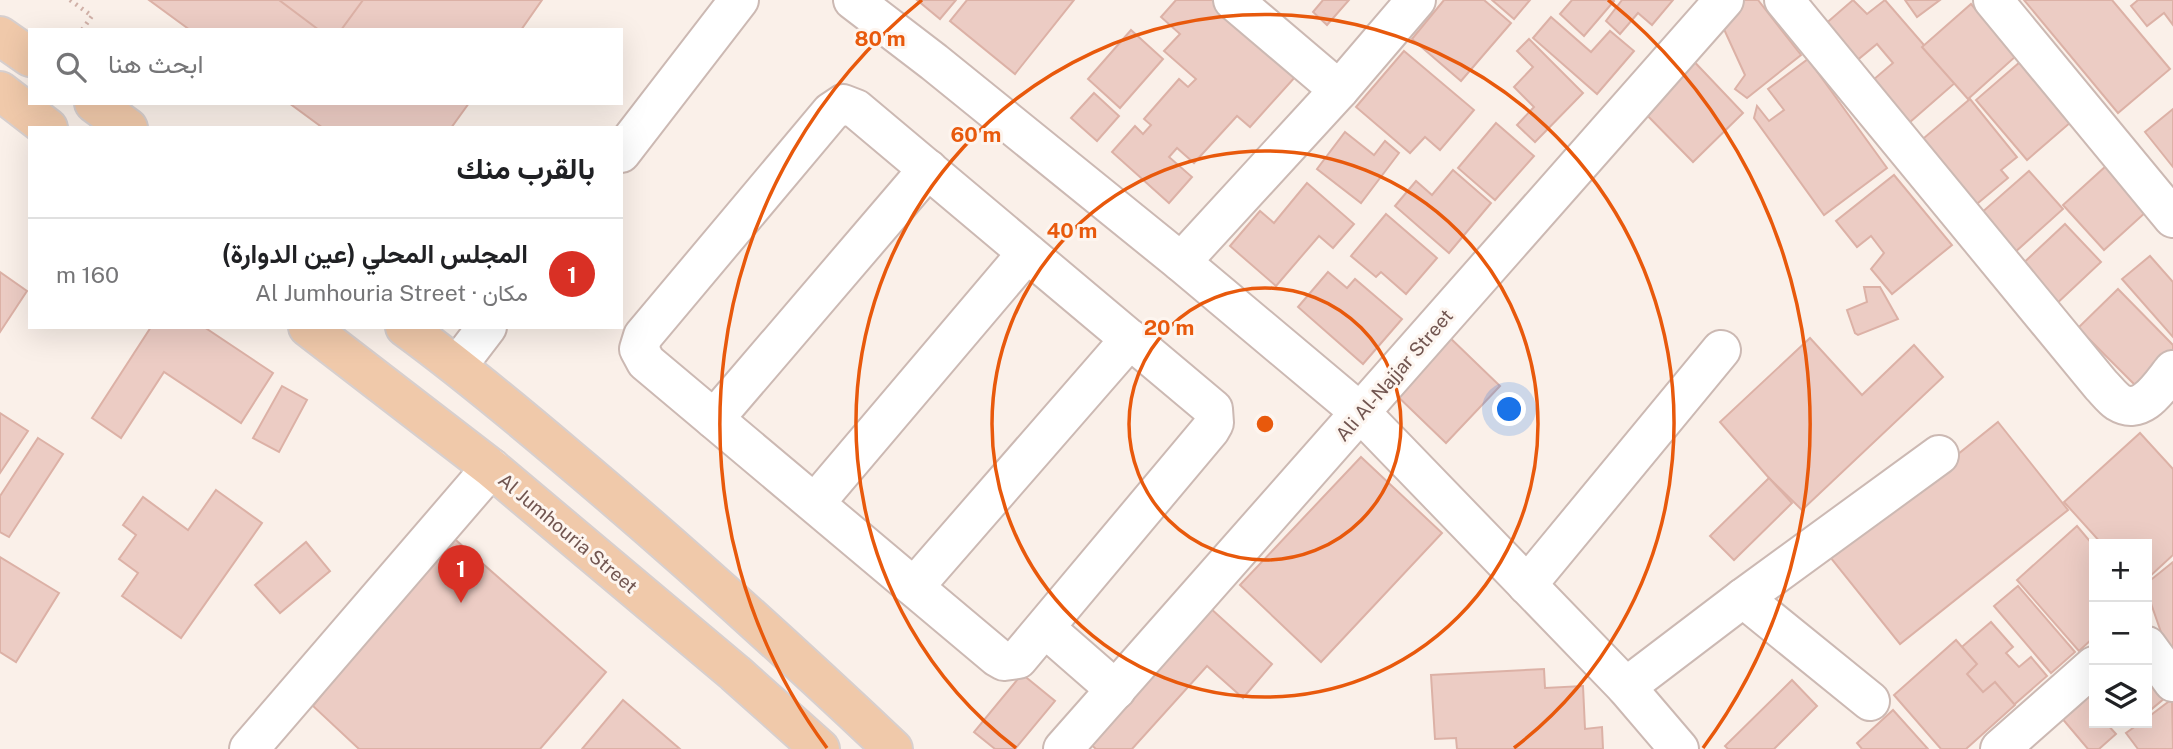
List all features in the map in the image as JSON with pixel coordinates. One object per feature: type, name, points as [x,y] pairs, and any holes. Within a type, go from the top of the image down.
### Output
[{"type":"main road","points":[[0,36],[28,56]]},
{"type":"main road","points":[[0,91],[45,126]]},
{"type":"main road","points":[[97,105],[125,126]]},
{"type":"main road","name":"Al Jumhouria Street","points":[[311,329],[491,468],[735,673],[820,749]]},
{"type":"main road","points":[[408,329],[458,365],[624,505],[764,628],[893,749]]},
{"type":"street","points":[[623,150],[739,0]]},
{"type":"street","points":[[853,0],[934,62],[1181,262],[1361,413],[1626,687],[1679,749]]},
{"type":"street","points":[[1233,0],[1339,90]]},
{"type":"street","points":[[1181,262],[1339,90],[1416,0]]},
{"type":"street","name":"Ali Al-Najjar Street","points":[[1063,749],[1724,0]]},
{"type":"street","points":[[1784,0],[2101,385],[2119,403],[2135,406],[2150,398],[2173,370]]},
{"type":"street","points":[[1993,0],[2173,219]]},
{"type":"street","points":[[843,104],[851,105],[1027,253],[1213,409],[1214,423],[1018,659],[1004,661],[646,362],[639,349],[640,342],[831,112],[843,104]]},
{"type":"street","points":[[714,419],[928,169]]},
{"type":"street","points":[[815,503],[1027,253]]},
{"type":"street","points":[[458,365],[485,329]]},
{"type":"street","points":[[914,587],[1130,339]]},
{"type":"street","points":[[1527,585],[1721,350]]},
{"type":"street","points":[[1626,687],[1938,454]]},
{"type":"street","points":[[249,749],[491,468]]},
{"type":"street","points":[[1743,598],[1870,702]]},
{"type":"street","points":[[1045,628],[1116,690]]},
{"type":"street","points":[[2152,653],[2173,682]]},
{"type":"street","points":[[2000,749],[2089,670]]},
{"type":"path","points":[[69,0],[92,16],[83,28]]},
{"type":"building","points":[[149,0],[542,0],[522,28],[187,28]]},
{"type":"building","points":[[279,0],[363,0],[342,28],[316,28]]},
{"type":"building","points":[[917,0],[956,0],[940,19]]},
{"type":"building","points":[[967,0],[1074,0],[1015,74],[950,21]]},
{"type":"building","points":[[1176,0],[1231,0],[1305,66],[1250,127],[1237,116],[1194,163],[1177,148],[1169,157],[1192,177],[1169,203],[1112,152],[1135,126],[1143,134],[1151,125],[1144,119],[1179,79],[1188,87],[1196,79],[1164,51],[1180,34],[1161,17]]},
{"type":"building","points":[[1323,0],[1349,0],[1327,25],[1313,12]]},
{"type":"building","points":[[1444,0],[1484,0],[1511,23],[1461,81],[1412,39]]},
{"type":"building","points":[[1492,0],[1530,0],[1514,19]]},
{"type":"building","points":[[1572,0],[1614,1],[1584,36],[1560,14]]},
{"type":"building","points":[[1622,0],[1673,0],[1652,25],[1638,13],[1620,34],[1606,21]]},
{"type":"building","points":[[1735,0],[1758,0],[1801,55],[1747,98],[1735,89],[1745,75],[1717,14]]},
{"type":"building","points":[[1853,0],[1867,14],[1885,0],[1956,82],[1902,129],[1866,86],[1893,63],[1877,44],[1855,62],[1823,26]]},
{"type":"building","points":[[1905,0],[1940,0],[1917,17]]},
{"type":"building","points":[[2024,0],[2112,0],[2170,69],[2118,113]]},
{"type":"building","points":[[2138,0],[2173,0],[2173,25],[2164,13],[2147,26],[2131,6]]},
{"type":"building","points":[[1971,4],[2016,56],[1968,99],[1922,47]]},
{"type":"building","points":[[1551,17],[1591,52],[1610,31],[1634,51],[1597,94],[1533,38]]},
{"type":"building","points":[[1131,30],[1163,59],[1120,108],[1088,79]]},
{"type":"building","points":[[1529,39],[1583,93],[1535,142],[1517,125],[1534,107],[1514,87],[1533,67],[1517,51]]},
{"type":"building","points":[[1404,51],[1474,110],[1440,150],[1425,137],[1410,153],[1356,107]]},
{"type":"building","points":[[1686,53],[1743,113],[1693,162],[1635,103]]},
{"type":"building","points":[[1808,59],[1887,168],[1824,215],[1754,118],[1757,106],[1769,121],[1784,110],[1768,89]]},
{"type":"building","points":[[2020,62],[2071,122],[2027,160],[1976,100]]},
{"type":"building","points":[[1094,93],[1119,116],[1097,141],[1071,118]]},
{"type":"building","points":[[1970,99],[2017,157],[2001,170],[2008,178],[1972,208],[1918,143]]},
{"type":"building","points":[[292,105],[468,105],[452,126],[320,126]]},
{"type":"building","points":[[2173,109],[2173,167],[2145,132]]},
{"type":"building","points":[[1496,123],[1534,156],[1495,200],[1458,168]]},
{"type":"building","points":[[1345,132],[1374,155],[1385,141],[1399,153],[1361,203],[1317,169]]},
{"type":"building","points":[[2106,166],[2147,211],[2104,250],[2063,205]]},
{"type":"building","points":[[1453,170],[1491,203],[1449,253],[1395,206],[1416,181],[1432,195]]},
{"type":"building","points":[[2029,171],[2063,209],[2014,253],[1980,214]]},
{"type":"building","points":[[1894,175],[1952,245],[1892,294],[1871,269],[1884,253],[1871,236],[1857,247],[1836,221]]},
{"type":"building","points":[[1307,183],[1354,224],[1333,248],[1319,236],[1276,286],[1230,246],[1260,211],[1274,223]]},
{"type":"building","points":[[1386,214],[1437,258],[1406,294],[1381,272],[1376,277],[1351,256]]},
{"type":"building","points":[[2065,224],[2101,262],[2053,307],[2017,269]]},
{"type":"building","points":[[2150,256],[2173,282],[2173,337],[2122,279]]},
{"type":"building","points":[[0,272],[27,291],[0,332]]},
{"type":"building","points":[[1328,272],[1347,288],[1355,279],[1402,319],[1363,364],[1298,307]]},
{"type":"building","points":[[1864,287],[1880,287],[1898,319],[1858,335],[1847,310],[1867,302]]},
{"type":"building","points":[[2118,289],[2173,345],[2173,352],[2137,387],[2078,328]]},
{"type":"building","points":[[150,329],[207,329],[273,373],[241,423],[164,372],[121,438],[92,418]]},
{"type":"building","points":[[1445,333],[1500,386],[1446,443],[1391,390]]},
{"type":"building","points":[[1810,338],[1862,395],[1914,345],[1943,377],[1802,510],[1769,478],[1720,422]]},
{"type":"building","points":[[282,386],[307,400],[279,452],[253,438]]},
{"type":"building","points":[[0,413],[28,431],[0,473]]},
{"type":"building","points":[[1998,422],[2068,510],[1900,644],[1830,557]]},
{"type":"building","points":[[2140,433],[2173,469],[2173,555],[2152,574],[2152,539],[2097,539],[2064,502]]},
{"type":"building","points":[[38,438],[63,454],[9,537],[0,532],[0,496]]},
{"type":"building","points":[[1361,457],[1442,533],[1321,662],[1240,585]]},
{"type":"building","points":[[1769,478],[1792,503],[1734,560],[1710,536]]},
{"type":"building","points":[[216,490],[262,523],[181,638],[122,596],[138,573],[119,559],[136,535],[123,525],[143,497],[188,530]]},
{"type":"building","points":[[2077,526],[2089,540],[2089,642],[2079,651],[2017,580]]},
{"type":"building","points":[[449,534],[606,672],[540,749],[359,749],[313,706]]},
{"type":"building","points":[[306,542],[330,571],[280,613],[255,585]]},
{"type":"building","points":[[0,557],[59,593],[16,662],[0,652]]},
{"type":"building","points":[[2173,562],[2173,650],[2162,635],[2152,606],[2152,579]]},
{"type":"building","points":[[2018,586],[2075,652],[2051,673],[1994,606]]},
{"type":"building","points":[[1209,607],[1272,664],[1243,698],[1207,666],[1132,749],[1096,749],[1088,742]]},
{"type":"building","points":[[1991,622],[2013,647],[2006,653],[2019,667],[2031,657],[2047,676],[2001,716],[1950,657]]},
{"type":"building","points":[[1956,640],[1977,664],[1967,674],[1983,692],[1995,682],[2015,705],[1966,749],[1941,749],[1894,695]]},
{"type":"building","points":[[2089,660],[2089,728],[2111,728],[2116,734],[2099,749],[2088,749],[2049,703]]},
{"type":"building","points":[[1544,669],[1545,688],[1583,686],[1585,729],[1602,727],[1603,749],[1457,749],[1456,738],[1435,739],[1431,675]]},
{"type":"building","points":[[1022,674],[1055,701],[1015,749],[995,749],[974,732]]},
{"type":"building","points":[[2152,679],[2166,697],[2152,709]]},
{"type":"building","points":[[1792,680],[1817,706],[1774,749],[1728,749],[1725,746]]},
{"type":"building","points":[[2172,699],[2173,749],[2138,749],[2126,733],[2133,728],[2152,728],[2152,714]]},
{"type":"building","points":[[623,700],[680,749],[582,749]]},
{"type":"building","points":[[1893,710],[1928,749],[1862,749],[1857,743]]},
{"type":"place","name":"المجلس المحلي (عين الدوارة)","points":[[461,603]]}]
